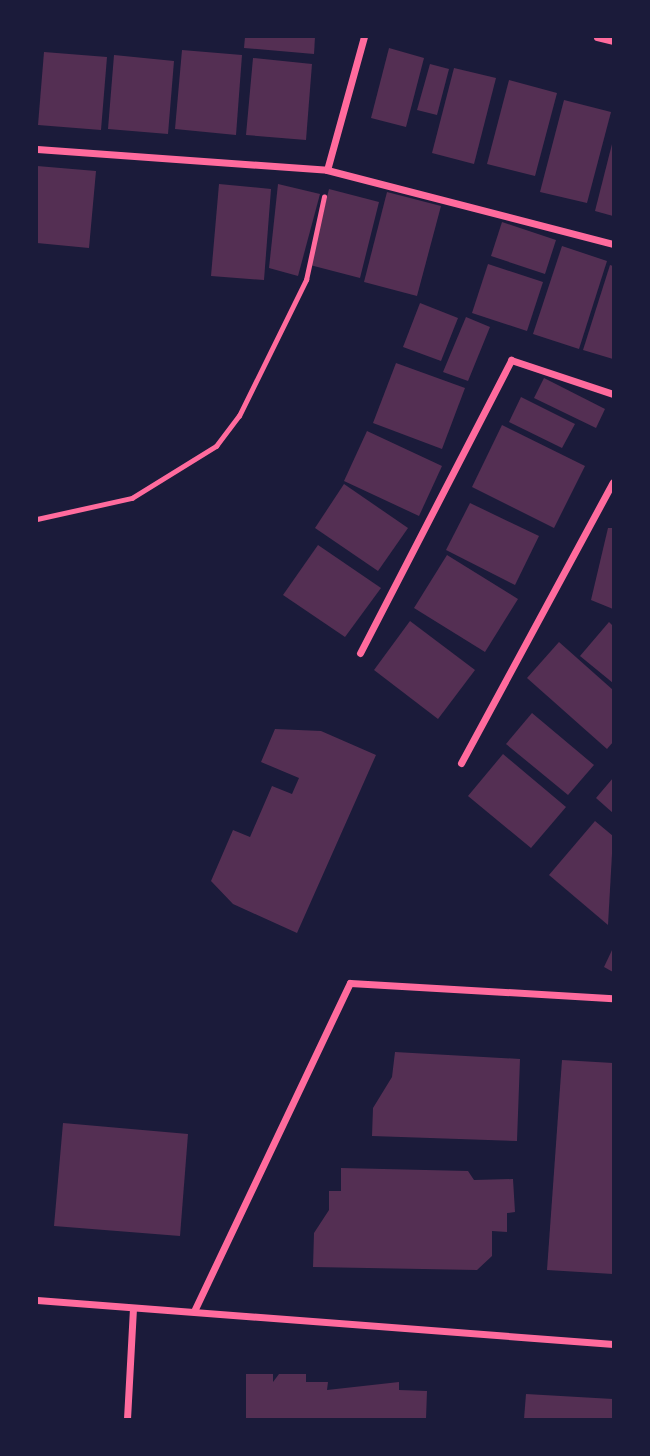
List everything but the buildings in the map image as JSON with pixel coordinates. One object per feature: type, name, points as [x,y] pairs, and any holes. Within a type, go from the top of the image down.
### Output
[{"type":"street","points":[[329,170],[364,37]]},
{"type":"street","points":[[597,37],[613,41]]},
{"type":"street","points":[[37,149],[329,170],[613,244]]},
{"type":"street","points":[[360,653],[511,360],[613,394]]},
{"type":"street","points":[[461,763],[613,482]]},
{"type":"street","points":[[195,1309],[350,984],[613,998]]},
{"type":"street","points":[[37,1300],[133,1308],[195,1309],[613,1344]]},
{"type":"street","points":[[127,1419],[133,1308]]},
{"type":"path","points":[[37,519],[132,498],[216,446],[239,416],[306,280],[329,170]]}]
